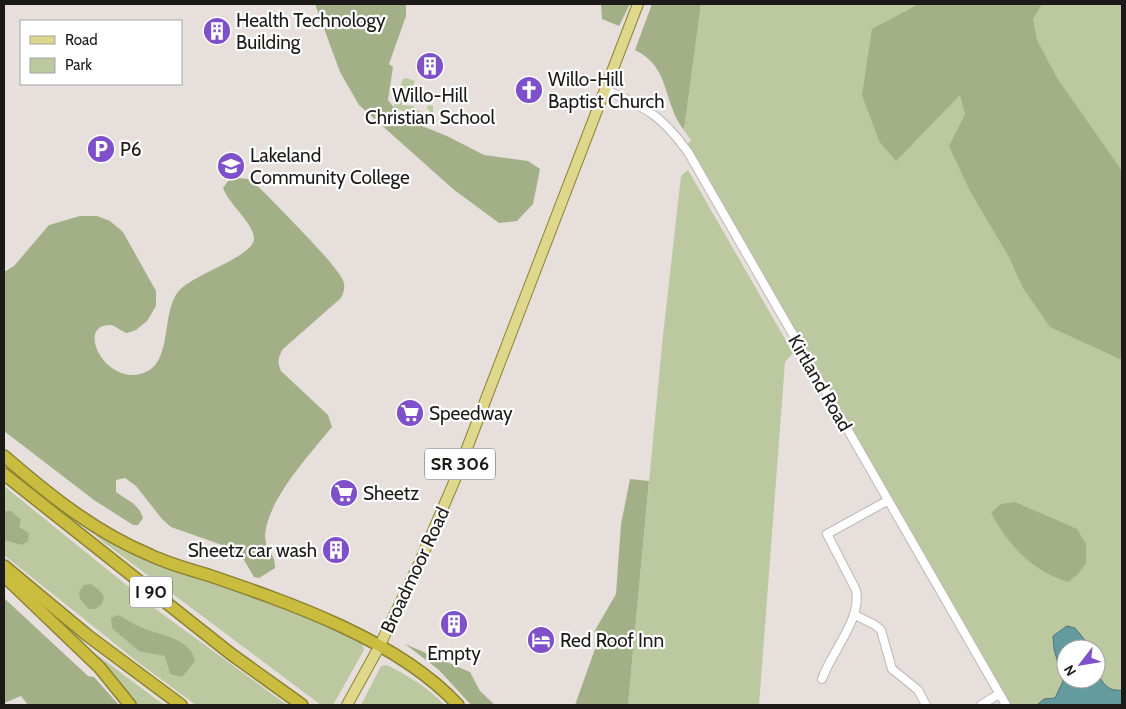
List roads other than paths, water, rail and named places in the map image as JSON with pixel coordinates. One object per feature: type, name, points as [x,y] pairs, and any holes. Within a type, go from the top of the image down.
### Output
[{"type":"highway","points":[[4,456],[69,510],[128,545],[178,567],[327,620],[413,665],[458,705]]},
{"type":"highway","name":"I 90","points":[[4,474],[231,654],[302,705]]},
{"type":"highway","points":[[4,566],[87,635],[181,705]]},
{"type":"highway","points":[[4,576],[100,668],[130,705]]},
{"type":"main road","name":"SR 306","points":[[606,90],[638,4]]},
{"type":"main road","name":"Broadmoor Road","points":[[349,703],[379,647],[418,566],[454,482],[606,90]]},
{"type":"street","name":"Kirtland Road","points":[[606,90],[641,106],[660,119],[688,152],[1006,705]]},
{"type":"street","points":[[822,679],[828,662],[855,615],[858,599],[856,590],[827,534],[887,500]]},
{"type":"street","points":[[855,615],[875,624],[881,630],[892,669],[918,690],[926,705]]},
{"type":"street","points":[[981,705],[1000,694]]},
{"type":"water","points":[[1067,626],[1075,628],[1084,639],[1056,639],[1056,656],[1053,636]]},
{"type":"water","points":[[1106,685],[1112,689],[1122,690],[1122,705],[1037,705],[1044,699],[1055,698],[1059,689],[1106,689]]},
{"type":"place","name":"Health Technology Building","points":[[217,31]]},
{"type":"place","name":"Willo-Hill Christian School","points":[[430,66]]},
{"type":"place","name":"Willo-Hill Baptist Church","points":[[529,90]]},
{"type":"place","name":"P6","points":[[101,149]]},
{"type":"place","name":"Lakeland Community College","points":[[231,166]]},
{"type":"place","name":"Speedway","points":[[410,413]]},
{"type":"place","name":"Sheetz","points":[[344,493]]},
{"type":"place","name":"Sheetz car wash","points":[[336,550]]},
{"type":"place","name":"Empty","points":[[454,624]]},
{"type":"place","name":"Red Roof Inn","points":[[541,640]]}]
